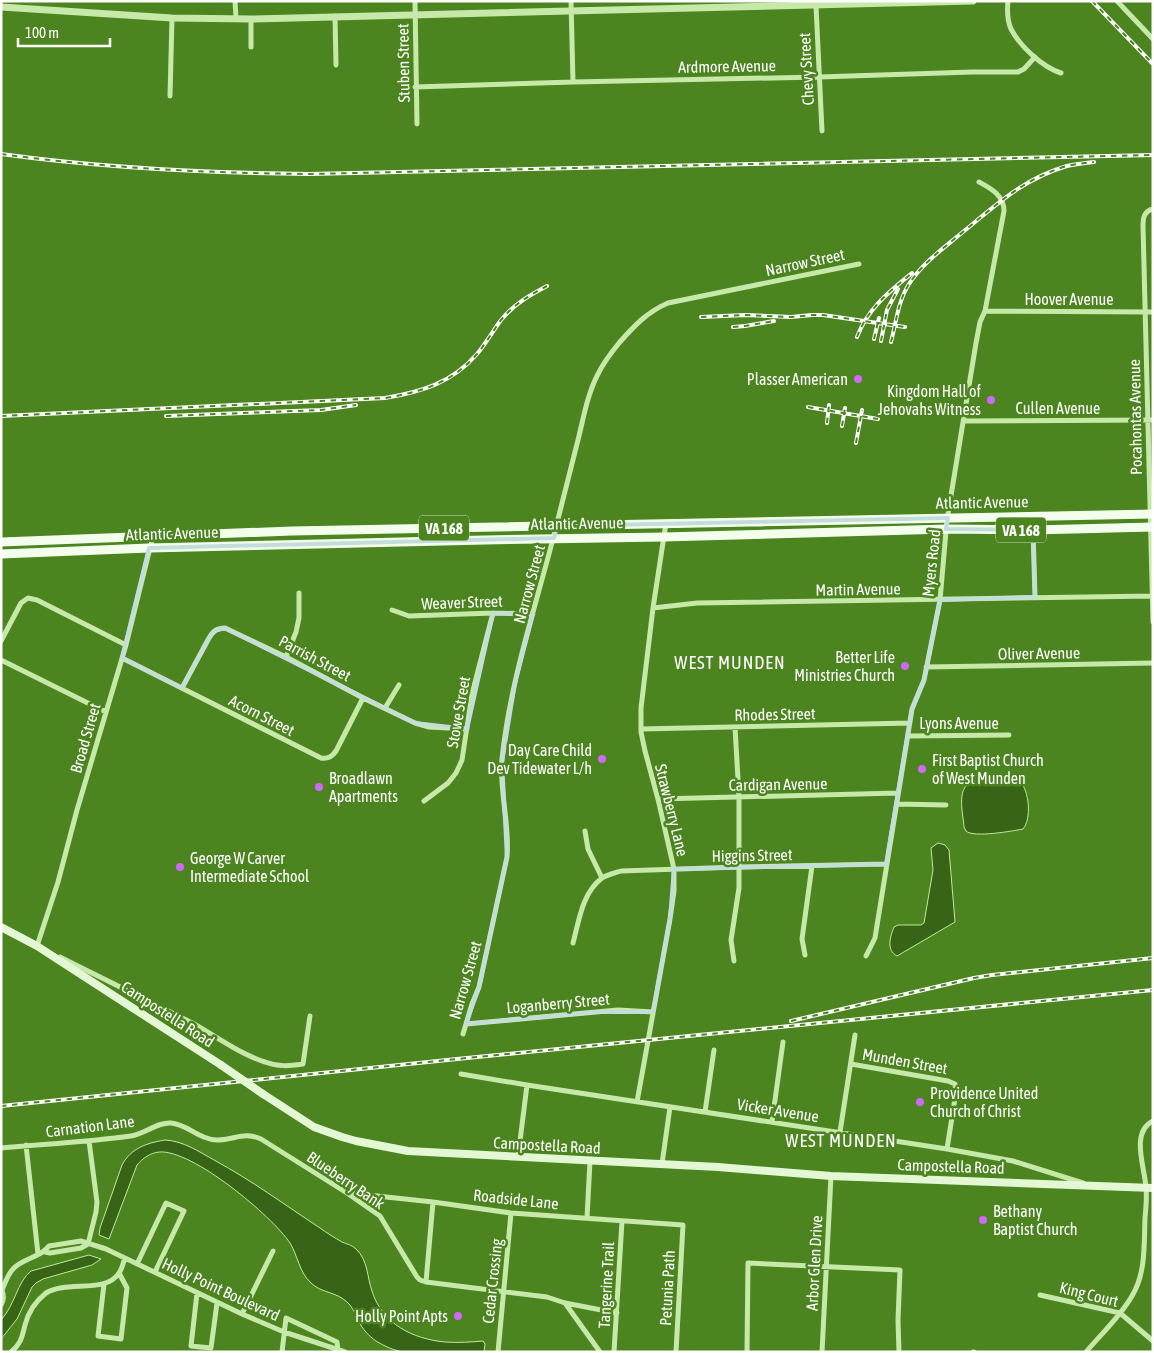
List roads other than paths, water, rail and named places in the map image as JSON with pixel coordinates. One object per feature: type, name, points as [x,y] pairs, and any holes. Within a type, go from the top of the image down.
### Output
[{"type":"main road","name":"Atlantic Avenue","points":[[1,542],[292,531],[1151,514]]},
{"type":"main road","name":"Atlantic Avenue","points":[[1,554],[149,548],[554,538],[664,537],[947,529],[1033,530],[1151,527]]},
{"type":"main road","name":"Campostella Road","points":[[1,927],[37,946],[314,1127],[356,1141],[408,1151],[662,1164],[831,1176],[1150,1188]]},
{"type":"street","points":[[235,1],[236,18]]},
{"type":"street","name":"Stuben Street","points":[[414,1],[417,124]]},
{"type":"street","points":[[571,1],[573,82]]},
{"type":"street","points":[[1,7],[172,18],[251,19],[571,11],[750,4],[816,6],[973,1]]},
{"type":"street","points":[[1008,1],[1008,17],[1011,28],[1019,39],[1035,57],[1053,70],[1061,73]]},
{"type":"street","points":[[1117,1],[1153,39]]},
{"type":"street","name":"Chevy Street","points":[[816,6],[822,131]]},
{"type":"street","points":[[336,16],[336,65]]},
{"type":"street","points":[[170,96],[172,18]]},
{"type":"street","points":[[251,19],[251,47]]},
{"type":"street","name":"Ardmore Avenue","points":[[416,87],[1018,72],[1035,57]]},
{"type":"street","name":"Myers Road","points":[[866,956],[875,938],[912,709],[922,687],[940,600],[948,518],[978,329],[985,312],[1004,211],[1004,205],[999,196],[979,182]]},
{"type":"street","name":"Pocahontas Avenue","points":[[1153,209],[1146,212],[1143,218],[1145,312],[1151,420],[1153,622]]},
{"type":"street","name":"Narrow Street","points":[[463,1034],[479,987],[504,876],[508,842],[502,762],[515,682],[591,391],[598,374],[607,359],[636,324],[657,308],[668,303],[859,264]]},
{"type":"street","name":"Hoover Avenue","points":[[985,312],[1153,312]]},
{"type":"street","name":"Cullen Avenue","points":[[964,421],[1151,420]]},
{"type":"street","name":"Strawberry Lane","points":[[637,1102],[674,891],[674,869],[641,729],[642,697],[666,523]]},
{"type":"street","points":[[1033,530],[1035,597]]},
{"type":"street","name":"Broad Street","points":[[37,946],[58,882],[126,645],[153,536]]},
{"type":"street","points":[[286,657],[296,632],[299,618],[299,593]]},
{"type":"street","name":"Martin Avenue","points":[[653,608],[697,603],[1152,596]]},
{"type":"street","points":[[1,641],[21,603],[28,598],[37,600],[126,645]]},
{"type":"street","name":"Weaver Street","points":[[392,610],[409,616],[534,614]]},
{"type":"street","name":"Stowe Street","points":[[424,801],[448,783],[456,773],[462,760],[472,694],[493,614]]},
{"type":"street","name":"Parrish Street","points":[[182,688],[214,631],[225,628],[415,723],[429,727],[467,729]]},
{"type":"street","name":"Acorn Street","points":[[122,658],[312,755],[326,759],[332,757],[336,751],[363,698]]},
{"type":"street","points":[[1,660],[106,712]]},
{"type":"street","name":"Oliver Avenue","points":[[926,667],[1153,663]]},
{"type":"street","points":[[385,708],[399,685]]},
{"type":"street","name":"Rhodes Street","points":[[641,729],[910,723]]},
{"type":"street","points":[[734,961],[731,940],[739,888],[739,797],[735,727]]},
{"type":"street","name":"Lyons Avenue","points":[[908,736],[1009,735]]},
{"type":"street","name":"Cardigan Avenue","points":[[658,799],[898,793]]},
{"type":"street","points":[[897,804],[946,804]]},
{"type":"street","points":[[574,943],[585,898],[602,878],[588,849],[585,831]]},
{"type":"street","name":"Higgins Street","points":[[602,878],[626,871],[886,864]]},
{"type":"street","points":[[805,955],[802,939],[812,866]]},
{"type":"street","points":[[37,946],[195,1025],[263,1062],[286,1067],[303,1064],[310,1016]]},
{"type":"street","name":"Loganberry Street","points":[[466,1024],[618,1010],[654,1012]]},
{"type":"street","points":[[840,1132],[855,1035]]},
{"type":"street","points":[[772,1122],[783,1042]]},
{"type":"street","points":[[705,1112],[714,1050]]},
{"type":"street","name":"Munden Street","points":[[851,1064],[948,1081],[955,1084],[956,1092],[947,1149]]},
{"type":"street","name":"Vicker Avenue","points":[[461,1074],[527,1086],[947,1149],[1013,1161],[1088,1185]]},
{"type":"street","points":[[518,1157],[527,1086]]},
{"type":"street","points":[[662,1164],[670,1107]]},
{"type":"street","points":[[1086,1352],[1120,1313],[1133,1295],[1140,1278],[1150,1188],[1140,1148],[1140,1136],[1148,1123],[1153,1121]]},
{"type":"street","name":"Carnation Lane","points":[[1,1148],[134,1136],[162,1123],[179,1124]]},
{"type":"street","name":"Blueberry Bank","points":[[179,1124],[208,1139],[216,1140],[253,1135],[348,1193],[380,1216],[417,1277],[426,1282]]},
{"type":"street","points":[[1,1305],[4,1295],[1,1290],[12,1270],[27,1259],[45,1252],[50,1253],[81,1248],[88,1244],[97,1202],[89,1141]]},
{"type":"street","points":[[26,1145],[38,1254]]},
{"type":"street","points":[[587,1218],[590,1160]]},
{"type":"street","name":"Arbor Glen Drive","points":[[822,1352],[831,1176]]},
{"type":"street","name":"Roadside Lane","points":[[348,1193],[511,1213],[683,1225]]},
{"type":"street","points":[[433,1202],[426,1282],[547,1297],[565,1303],[617,1313]]},
{"type":"street","points":[[137,1264],[166,1203],[184,1211],[155,1272]]},
{"type":"street","name":"Cedar Crossing","points":[[498,1352],[511,1213]]},
{"type":"street","name":"Tangerine Trail","points":[[614,1352],[622,1220]]},
{"type":"street","name":"Petunia Path","points":[[676,1352],[683,1225]]},
{"type":"street","name":"Holly Point Boulevard","points":[[88,1244],[106,1249],[217,1303],[284,1332],[345,1352]]},
{"type":"street","points":[[242,1314],[272,1251]]},
{"type":"street","points":[[11,1352],[20,1342],[28,1315],[47,1293],[58,1288],[104,1284],[112,1280],[119,1273],[125,1258]]},
{"type":"street","points":[[746,1352],[748,1263],[900,1270],[899,1352]]},
{"type":"street","points":[[104,1284],[98,1336],[121,1339],[127,1288],[119,1273]]},
{"type":"street","points":[[197,1293],[191,1346],[211,1348],[217,1303]]},
{"type":"street","name":"King Court","points":[[1040,1294],[1120,1313],[1153,1341]]},
{"type":"street","points":[[565,1303],[600,1352]]},
{"type":"street","points":[[282,1352],[286,1318],[337,1342],[338,1350]]},
{"type":"railway","points":[[1092,1],[1153,64]]},
{"type":"railway","points":[[1,154],[155,169],[309,174],[1153,155]]},
{"type":"railway","points":[[891,342],[905,291],[919,270],[932,258],[1022,186],[1036,178],[1067,166],[1094,162]]},
{"type":"railway","points":[[857,337],[873,309],[887,294],[912,273]]},
{"type":"railway","points":[[1,416],[385,398],[411,393],[435,385],[457,372],[477,354],[511,309],[528,296],[547,286]]},
{"type":"railway","points":[[881,341],[887,310],[898,289]]},
{"type":"railway","points":[[701,317],[823,315],[905,327]]},
{"type":"railway","points":[[874,339],[879,318]]},
{"type":"railway","points":[[733,327],[774,321]]},
{"type":"railway","points":[[166,416],[321,410],[356,405]]},
{"type":"railway","points":[[827,423],[829,405]]},
{"type":"railway","points":[[808,407],[878,419]]},
{"type":"railway","points":[[842,426],[845,408]]},
{"type":"railway","points":[[856,443],[862,410]]},
{"type":"railway","points":[[791,1021],[974,978],[1153,958]]},
{"type":"railway","points":[[1,1106],[1153,990]]},
{"type":"place","name":"Plasser American","points":[[858,379]]},
{"type":"place","name":"Kingdom Hall of Jehovahs Witness","points":[[991,400]]},
{"type":"place","name":"Better Life Ministries Church","points":[[905,666]]},
{"type":"place","name":"Day Care Child Dev Tidewater L/h","points":[[602,759]]},
{"type":"place","name":"First Baptist Church of West Munden","points":[[922,769]]},
{"type":"place","name":"Broadlawn Apartments","points":[[319,787]]},
{"type":"place","name":"George W Carver Intermediate School","points":[[180,867]]},
{"type":"place","name":"Providence United Church of Christ","points":[[920,1102]]},
{"type":"place","name":"Bethany Baptist Church","points":[[983,1220]]},
{"type":"place","name":"Holly Point Apts","points":[[458,1316]]},
{"type":"district","name":"WEST MUNDEN","points":[[730,662]]},
{"type":"district","name":"WEST MUNDEN","points":[[841,1140]]}]
